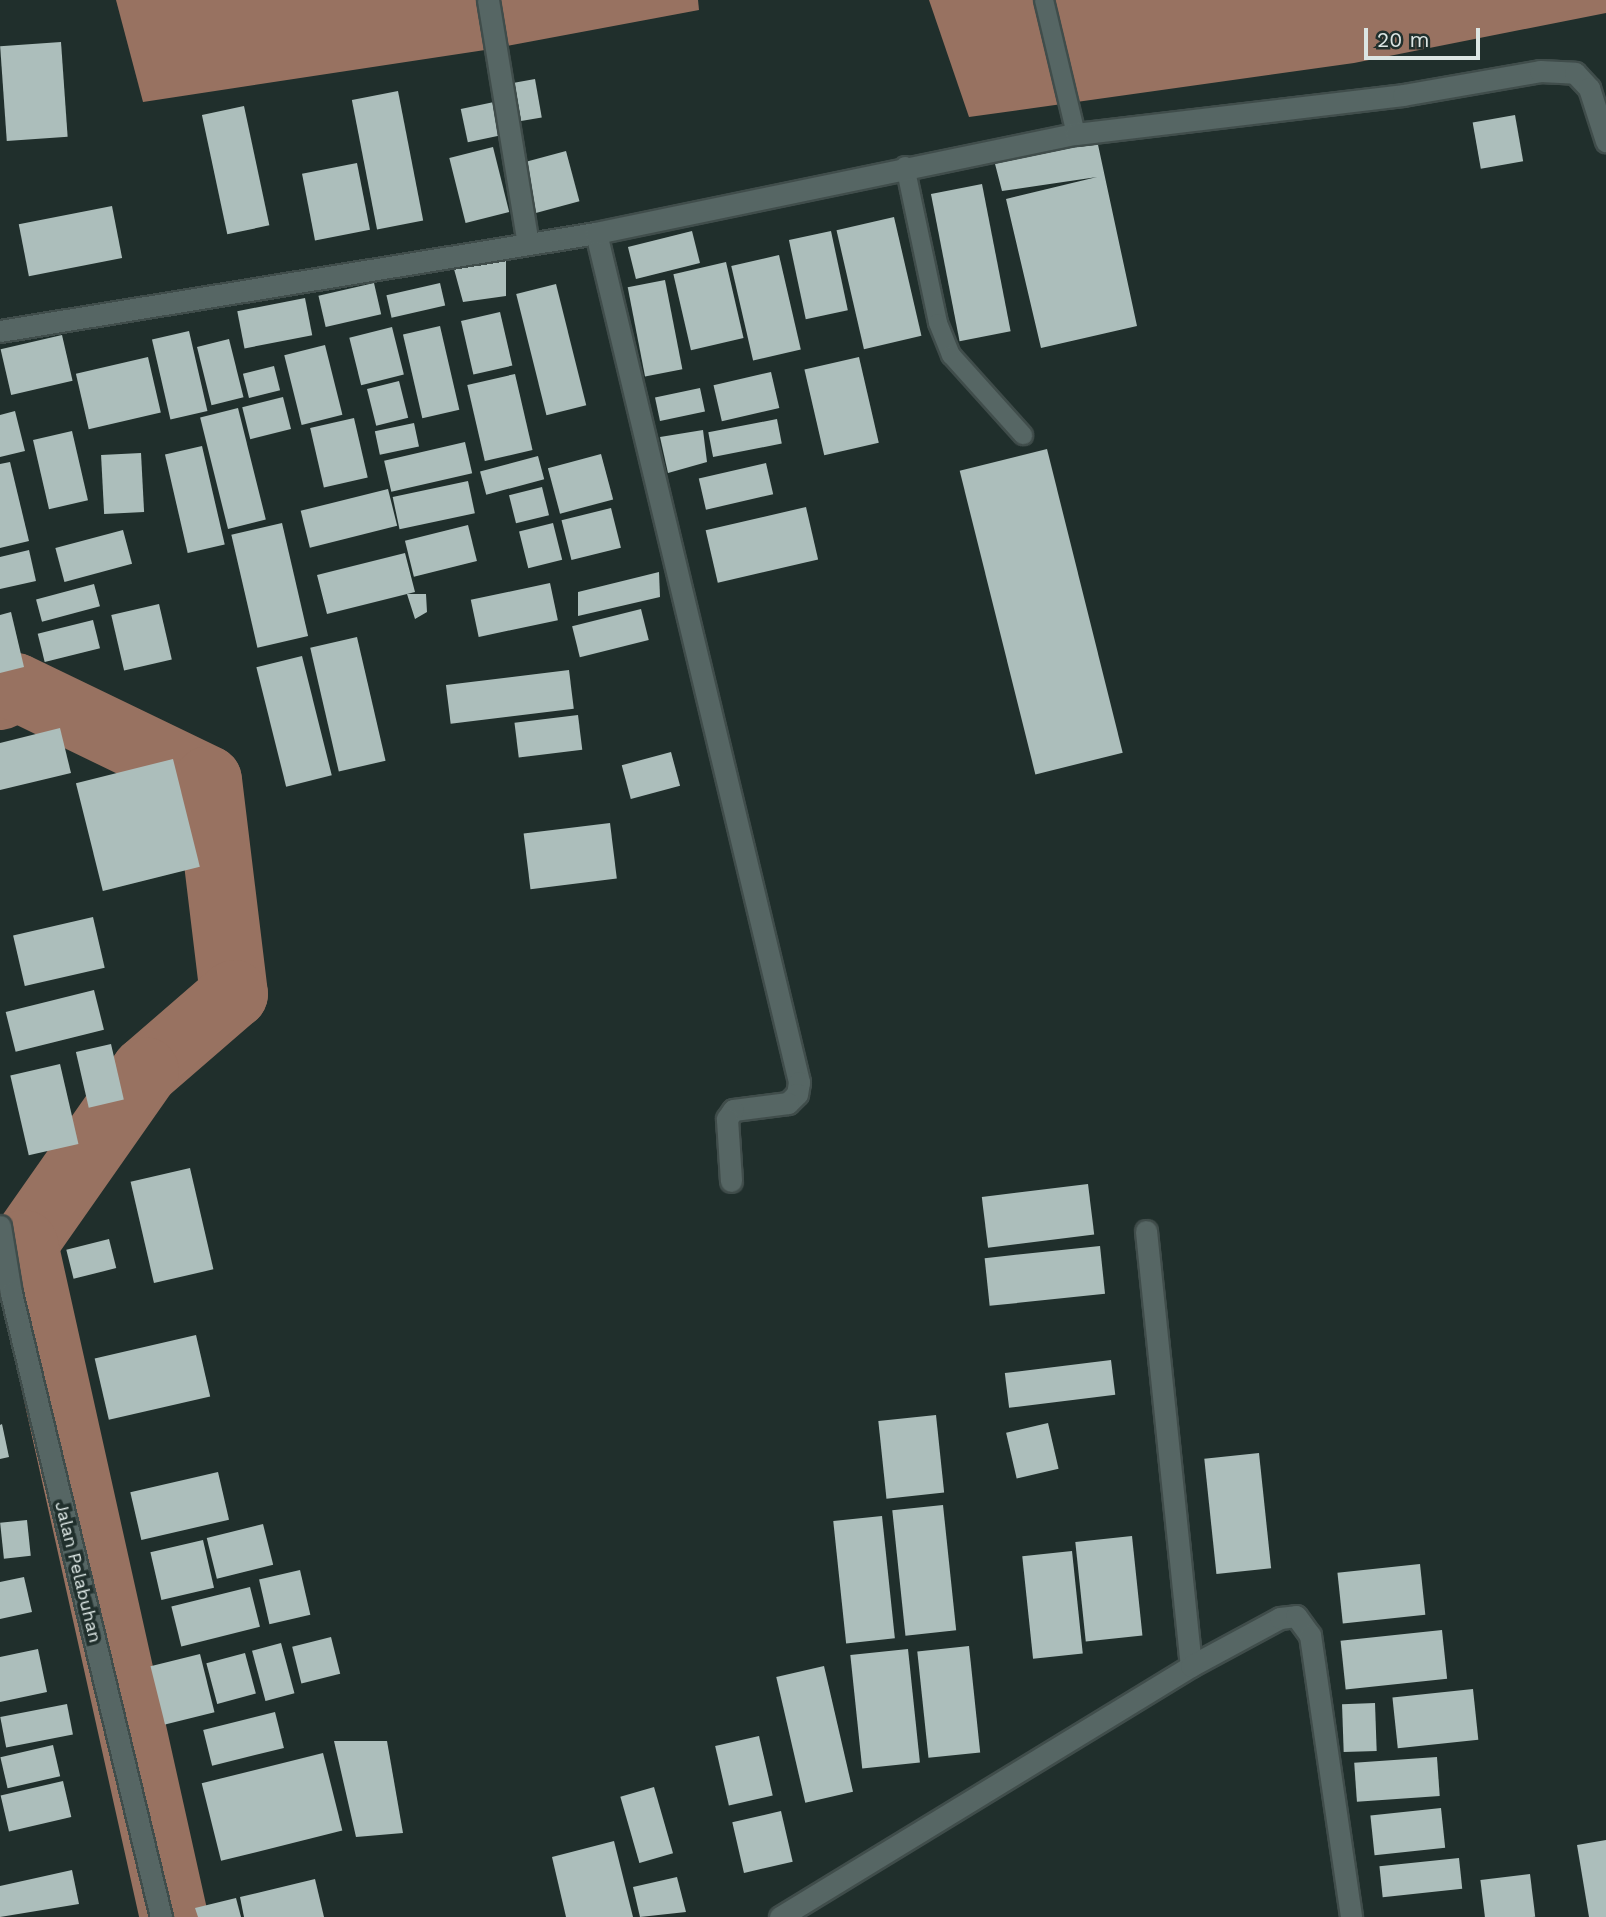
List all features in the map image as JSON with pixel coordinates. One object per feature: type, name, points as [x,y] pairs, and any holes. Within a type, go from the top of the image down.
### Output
[{"type":"street","points":[[488,0],[528,244]]},
{"type":"street","points":[[0,331],[596,233],[905,166],[1076,134],[1562,70],[1575,73],[1589,88],[1606,141]]},
{"type":"street","points":[[596,233],[799,1082],[797,1094],[788,1103],[733,1110],[727,1119],[731,1181]]},
{"type":"street","name":"Jalan Pelabuhan","points":[[0,1226],[11,1293],[161,1917]]},
{"type":"street","points":[[1146,1231],[1191,1665]]},
{"type":"street","points":[[780,1917],[1191,1665],[1280,1618],[1296,1616],[1306,1624],[1351,1917]]},
{"type":"lane","points":[[1044,0],[1076,134]]},
{"type":"lane","points":[[905,166],[938,323],[951,355],[1023,435]]},
{"type":"shaded area","points":[[116,0],[698,0],[699,10],[485,50],[143,102]]},
{"type":"shaded area","points":[[929,0],[1606,0],[1606,13],[1354,63],[969,117]]},
{"type":"building","points":[[61,42],[68,137],[7,141],[0,46]]},
{"type":"building","points":[[535,79],[542,117],[521,121],[514,83]]},
{"type":"building","points":[[398,91],[423,221],[377,230],[352,100]]},
{"type":"building","points":[[494,102],[501,135],[468,142],[461,109]]},
{"type":"building","points":[[244,106],[269,225],[227,234],[202,115]]},
{"type":"building","points":[[1515,115],[1523,161],[1481,169],[1473,122]]},
{"type":"building","points":[[1097,140],[1137,326],[1041,348],[1006,199],[1097,177],[1002,191],[994,160]]},
{"type":"building","points":[[493,147],[509,212],[466,223],[449,158]]},
{"type":"building","points":[[566,151],[579,201],[532,214],[519,164]]},
{"type":"building","points":[[357,163],[370,230],[315,240],[302,174]]},
{"type":"building","points":[[982,184],[1011,331],[960,341],[931,194]]},
{"type":"building","points":[[112,206],[122,258],[29,276],[19,224]]},
{"type":"building","points":[[894,217],[921,336],[864,349],[837,230]]},
{"type":"building","points":[[692,231],[700,263],[636,279],[628,247]]},
{"type":"building","points":[[831,231],[848,310],[806,319],[789,240]]},
{"type":"building","points":[[779,255],[801,350],[753,361],[731,266]]},
{"type":"building","points":[[506,261],[506,296],[463,302],[454,269]]},
{"type":"building","points":[[726,262],[744,338],[691,350],[673,274]]},
{"type":"building","points":[[665,280],[682,369],[645,377],[628,287]]},
{"type":"building","points":[[374,283],[381,314],[326,327],[318,296]]},
{"type":"building","points":[[440,283],[445,305],[392,318],[386,295]]},
{"type":"building","points":[[556,284],[586,405],[546,415],[516,294]]},
{"type":"building","points":[[305,298],[312,335],[245,348],[237,311]]},
{"type":"building","points":[[500,312],[512,366],[473,375],[461,321]]},
{"type":"building","points":[[440,326],[459,410],[422,418],[403,335]]},
{"type":"building","points":[[392,327],[404,375],[361,385],[349,338]]},
{"type":"building","points":[[189,331],[207,411],[170,419],[152,340]]},
{"type":"building","points":[[62,335],[73,381],[11,395],[1,349]]},
{"type":"building","points":[[229,339],[244,397],[211,405],[197,347]]},
{"type":"building","points":[[325,345],[342,415],[302,425],[284,355]]},
{"type":"building","points":[[148,357],[161,413],[89,429],[76,374]]},
{"type":"building","points":[[859,357],[879,443],[824,455],[804,370]]},
{"type":"building","points":[[274,366],[280,390],[249,398],[243,374]]},
{"type":"building","points":[[771,372],[779,408],[722,421],[714,385]]},
{"type":"building","points":[[515,374],[533,450],[485,461],[467,385]]},
{"type":"building","points":[[399,381],[408,418],[376,426],[367,389]]},
{"type":"building","points":[[700,388],[705,411],[660,421],[655,398]]},
{"type":"building","points":[[283,397],[291,429],[250,439],[242,407]]},
{"type":"building","points":[[238,408],[266,520],[228,529],[200,417]]},
{"type":"building","points":[[15,411],[25,451],[0,457],[0,415]]},
{"type":"building","points":[[354,418],[368,477],[324,488],[310,428]]},
{"type":"building","points":[[777,419],[782,444],[713,457],[708,432]]},
{"type":"building","points":[[414,423],[419,446],[380,455],[375,431]]},
{"type":"building","points":[[703,430],[707,462],[668,473],[660,437]]},
{"type":"building","points":[[72,431],[88,500],[49,509],[33,440]]},
{"type":"building","points":[[465,442],[472,473],[391,492],[384,461]]},
{"type":"building","points":[[202,446],[225,544],[188,553],[165,455]]},
{"type":"building","points":[[1047,449],[1123,753],[1035,774],[960,471]]},
{"type":"building","points":[[141,453],[144,512],[104,514],[101,455]]},
{"type":"building","points":[[601,454],[613,499],[560,514],[548,468]]},
{"type":"building","points":[[538,456],[544,479],[486,495],[480,472]]},
{"type":"building","points":[[10,462],[29,541],[0,548],[0,464]]},
{"type":"building","points":[[766,463],[773,494],[706,510],[699,479]]},
{"type":"building","points":[[468,481],[475,513],[400,529],[393,497]]},
{"type":"building","points":[[542,487],[549,515],[516,523],[509,495]]},
{"type":"building","points":[[388,489],[397,526],[310,548],[301,511]]},
{"type":"building","points":[[806,507],[818,560],[718,583],[706,530]]},
{"type":"building","points":[[611,508],[621,548],[571,560],[562,520]]},
{"type":"building","points":[[282,523],[308,636],[257,648],[231,535]]},
{"type":"building","points":[[553,523],[562,560],[528,568],[519,531]]},
{"type":"building","points":[[468,525],[477,561],[414,577],[405,541]]},
{"type":"building","points":[[123,530],[132,564],[64,582],[55,548]]},
{"type":"building","points":[[29,550],[36,581],[0,589],[0,557]]},
{"type":"building","points":[[405,553],[415,592],[327,614],[317,575]]},
{"type":"building","points":[[659,572],[660,597],[578,616],[578,592]]},
{"type":"building","points":[[550,583],[558,620],[479,637],[471,600]]},
{"type":"building","points":[[94,584],[100,606],[42,622],[36,600]]},
{"type":"building","points":[[407,594],[426,594],[427,612],[415,619]]},
{"type":"building","points":[[159,604],[172,660],[124,671],[111,615]]},
{"type":"building","points":[[641,609],[649,640],[580,657],[572,626]]},
{"type":"building","points":[[11,612],[24,667],[0,673],[0,615]]},
{"type":"building","points":[[93,620],[100,648],[45,662],[38,634]]},
{"type":"building","points":[[357,637],[386,761],[339,772],[310,648]]},
{"type":"building","points":[[302,656],[332,775],[286,787],[256,667]]},
{"type":"building","points":[[569,670],[574,709],[451,724],[446,685]]},
{"type":"building","points":[[578,715],[582,750],[519,758],[514,723]]},
{"type":"building","points":[[60,728],[71,773],[0,790],[0,743]]},
{"type":"building","points":[[671,752],[680,786],[631,799],[622,765]]},
{"type":"building","points":[[173,759],[200,867],[103,891],[76,783]]},
{"type":"building","points":[[610,823],[617,879],[530,889],[524,834]]},
{"type":"building","points":[[93,917],[105,968],[25,986],[13,935]]},
{"type":"building","points":[[94,990],[104,1030],[16,1052],[6,1012]]},
{"type":"building","points":[[111,1044],[124,1100],[89,1108],[76,1052]]},
{"type":"building","points":[[60,1064],[78,1144],[29,1155],[10,1075]]},
{"type":"building","points":[[190,1168],[213,1269],[154,1283],[131,1182]]},
{"type":"building","points":[[1088,1184],[1094,1235],[988,1248],[982,1197]]},
{"type":"building","points":[[109,1239],[116,1268],[74,1279],[66,1250]]},
{"type":"building","points":[[1100,1246],[1105,1294],[990,1306],[985,1258]]},
{"type":"building","points":[[196,1335],[210,1396],[109,1420],[95,1358]]},
{"type":"building","points":[[1111,1360],[1115,1395],[1009,1408],[1005,1373]]},
{"type":"building","points":[[936,1415],[944,1493],[886,1499],[878,1421]]},
{"type":"building","points":[[1048,1423],[1059,1469],[1017,1478],[1006,1433]]},
{"type":"building","points":[[2,1424],[9,1457],[0,1459],[0,1425]]},
{"type":"building","points":[[1259,1453],[1271,1568],[1216,1574],[1204,1459]]},
{"type":"building","points":[[218,1472],[229,1520],[141,1540],[130,1492]]},
{"type":"building","points":[[943,1505],[956,1630],[905,1636],[892,1510]]},
{"type":"building","points":[[882,1516],[895,1638],[846,1643],[833,1521]]},
{"type":"building","points":[[27,1520],[31,1556],[4,1559],[0,1523]]},
{"type":"building","points":[[263,1524],[273,1565],[217,1579],[207,1538]]},
{"type":"building","points":[[1132,1536],[1142,1635],[1086,1641],[1075,1542]]},
{"type":"building","points":[[203,1540],[214,1588],[161,1600],[150,1552]]},
{"type":"building","points":[[1072,1551],[1083,1653],[1033,1659],[1022,1556]]},
{"type":"building","points":[[1420,1564],[1425,1615],[1343,1623],[1337,1573]]},
{"type":"building","points":[[300,1570],[310,1615],[269,1624],[259,1579]]},
{"type":"building","points":[[24,1577],[32,1612],[0,1619],[0,1582]]},
{"type":"building","points":[[250,1587],[260,1627],[181,1646],[171,1607]]},
{"type":"building","points":[[1442,1630],[1447,1679],[1346,1689],[1341,1641]]},
{"type":"building","points":[[331,1637],[340,1674],[301,1684],[292,1647]]},
{"type":"building","points":[[281,1643],[294,1693],[265,1701],[252,1651]]},
{"type":"building","points":[[969,1646],[980,1752],[928,1758],[917,1651]]},
{"type":"building","points":[[38,1649],[47,1692],[0,1702],[0,1657]]},
{"type":"building","points":[[908,1649],[920,1762],[862,1768],[850,1655]]},
{"type":"building","points":[[245,1653],[256,1694],[217,1704],[206,1663]]},
{"type":"building","points":[[200,1654],[215,1712],[165,1725],[151,1666]]},
{"type":"building","points":[[824,1666],[853,1792],[805,1803],[776,1677]]},
{"type":"building","points":[[1473,1689],[1478,1740],[1398,1748],[1392,1697]]},
{"type":"building","points":[[1375,1703],[1377,1751],[1344,1752],[1342,1704]]},
{"type":"building","points":[[67,1704],[73,1734],[6,1747],[0,1717]]},
{"type":"building","points":[[275,1712],[284,1748],[212,1766],[203,1730]]},
{"type":"building","points":[[759,1736],[773,1795],[729,1806],[715,1746]]},
{"type":"building","points":[[334,1741],[387,1741],[403,1833],[356,1837]]},
{"type":"building","points":[[53,1745],[60,1776],[8,1788],[0,1757]]},
{"type":"building","points":[[323,1753],[342,1831],[221,1861],[202,1783]]},
{"type":"building","points":[[1437,1757],[1440,1796],[1357,1802],[1354,1763]]},
{"type":"building","points":[[63,1781],[71,1817],[9,1831],[1,1795]]},
{"type":"building","points":[[654,1787],[673,1853],[639,1863],[620,1797]]},
{"type":"building","points":[[1441,1808],[1445,1848],[1375,1855],[1370,1815]]},
{"type":"building","points":[[781,1811],[793,1862],[744,1873],[732,1822]]},
{"type":"building","points":[[1606,1840],[1606,1917],[1589,1917],[1577,1845]]},
{"type":"building","points":[[614,1841],[633,1917],[566,1917],[552,1857]]},
{"type":"building","points":[[1459,1858],[1462,1889],[1383,1897],[1379,1866]]},
{"type":"building","points":[[72,1870],[79,1904],[0,1917],[0,1886]]},
{"type":"building","points":[[1530,1874],[1535,1917],[1485,1917],[1480,1880]]},
{"type":"building","points":[[677,1877],[686,1912],[640,1917],[633,1887]]},
{"type":"building","points":[[315,1879],[324,1917],[244,1917],[240,1897]]},
{"type":"building","points":[[236,1898],[241,1917],[198,1917],[195,1908]]},
{"type":"waterway","points":[[0,696],[16,687],[208,780],[234,994],[145,1071],[24,1244],[174,1917]]}]
